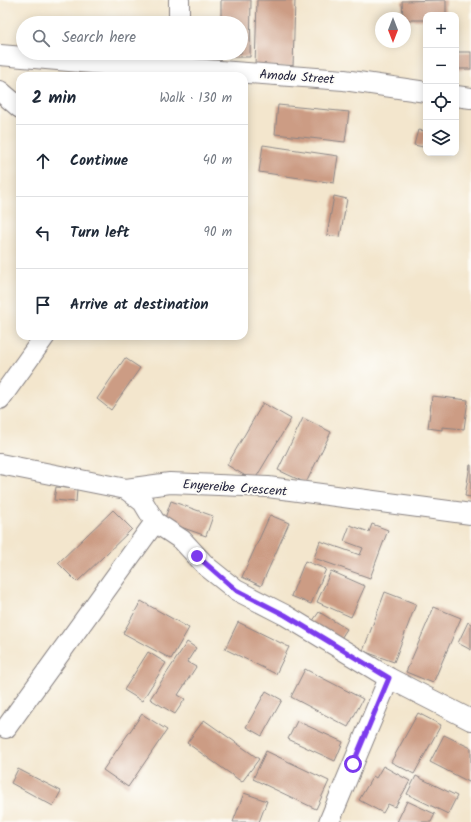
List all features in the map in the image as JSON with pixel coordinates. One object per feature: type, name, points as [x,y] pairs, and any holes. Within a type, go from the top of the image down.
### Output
[{"type":"street","points":[[179,0],[179,16]]},
{"type":"street","name":"Amodu Street","points":[[0,55],[16,56]]},
{"type":"street","name":"Amodu Street","points":[[58,60],[104,64],[179,60],[344,80],[423,92]]},
{"type":"street","points":[[0,92],[16,105]]},
{"type":"street","points":[[459,96],[471,98]]},
{"type":"street","points":[[0,399],[43,340]]},
{"type":"street","name":"Enyereibe Crescent","points":[[0,464],[126,489],[170,483],[262,486],[471,514]]},
{"type":"street","points":[[126,489],[143,502],[155,522],[182,540],[206,566],[236,590],[285,615],[389,678],[471,720]]},
{"type":"street","points":[[6,728],[155,522]]},
{"type":"street","points":[[329,822],[389,678]]},
{"type":"building","points":[[221,0],[251,0],[250,57],[248,57],[248,16],[221,16]]},
{"type":"building","points":[[257,0],[295,0],[293,67],[255,66]]},
{"type":"building","points":[[446,0],[446,12],[423,12],[423,20],[411,20],[411,12],[403,12],[402,1]]},
{"type":"building","points":[[459,52],[471,52],[471,69],[459,69]]},
{"type":"building","points":[[278,105],[349,112],[345,142],[275,134]]},
{"type":"building","points":[[418,130],[423,131],[423,147],[414,145]]},
{"type":"building","points":[[263,145],[338,156],[334,183],[259,172]]},
{"type":"building","points":[[334,196],[347,199],[340,237],[327,235]]},
{"type":"building","points":[[125,358],[140,368],[111,410],[97,399]]},
{"type":"building","points":[[432,396],[468,400],[464,429],[442,427],[442,430],[428,428]]},
{"type":"building","points":[[263,403],[291,419],[254,481],[227,465]]},
{"type":"building","points":[[303,418],[331,432],[306,483],[278,470]]},
{"type":"building","points":[[471,465],[471,497],[465,496]]},
{"type":"building","points":[[56,487],[77,489],[76,502],[54,500]]},
{"type":"building","points":[[171,501],[213,516],[206,536],[164,521]]},
{"type":"building","points":[[113,510],[132,529],[77,582],[58,563]]},
{"type":"building","points":[[270,515],[289,523],[261,586],[242,577]]},
{"type":"building","points":[[372,524],[388,530],[370,578],[314,558],[320,541],[360,555],[363,548],[344,541],[350,525],[369,532]]},
{"type":"building","points":[[305,561],[326,569],[311,604],[291,596]]},
{"type":"building","points":[[331,571],[365,586],[351,617],[317,602]]},
{"type":"building","points":[[385,592],[416,604],[394,662],[363,651]]},
{"type":"building","points":[[141,601],[189,628],[171,659],[123,633]]},
{"type":"building","points":[[434,607],[461,618],[433,683],[406,672]]},
{"type":"building","points":[[319,612],[347,629],[338,643],[310,625]]},
{"type":"building","points":[[238,622],[289,647],[276,674],[225,649]]},
{"type":"building","points":[[468,622],[471,624],[471,650],[458,643]]},
{"type":"building","points":[[187,642],[196,648],[187,662],[196,667],[178,695],[185,699],[175,714],[150,699]]},
{"type":"building","points":[[148,652],[166,663],[142,701],[124,690]]},
{"type":"building","points":[[305,669],[363,699],[348,727],[291,697]]},
{"type":"building","points":[[266,691],[282,700],[262,736],[246,727]]},
{"type":"building","points":[[418,713],[441,725],[414,774],[391,762]]},
{"type":"building","points":[[142,714],[167,730],[128,787],[103,770]]},
{"type":"building","points":[[204,720],[259,759],[242,782],[187,743]]},
{"type":"building","points":[[297,721],[343,742],[335,761],[288,739]]},
{"type":"building","points":[[444,735],[471,748],[471,783],[430,762]]},
{"type":"building","points":[[266,751],[329,781],[316,809],[253,779]]},
{"type":"building","points":[[383,766],[410,781],[395,807],[388,804],[383,813],[359,800],[373,776],[376,778]]},
{"type":"building","points":[[18,769],[61,791],[53,806],[11,783]]},
{"type":"building","points":[[416,776],[457,796],[448,814],[407,794]]},
{"type":"building","points":[[244,793],[267,801],[259,822],[233,822]]},
{"type":"building","points":[[407,801],[435,814],[431,822],[397,822]]},
{"type":"route","points":[[197,556],[206,566],[236,590],[285,615],[389,678],[353,764]]}]
